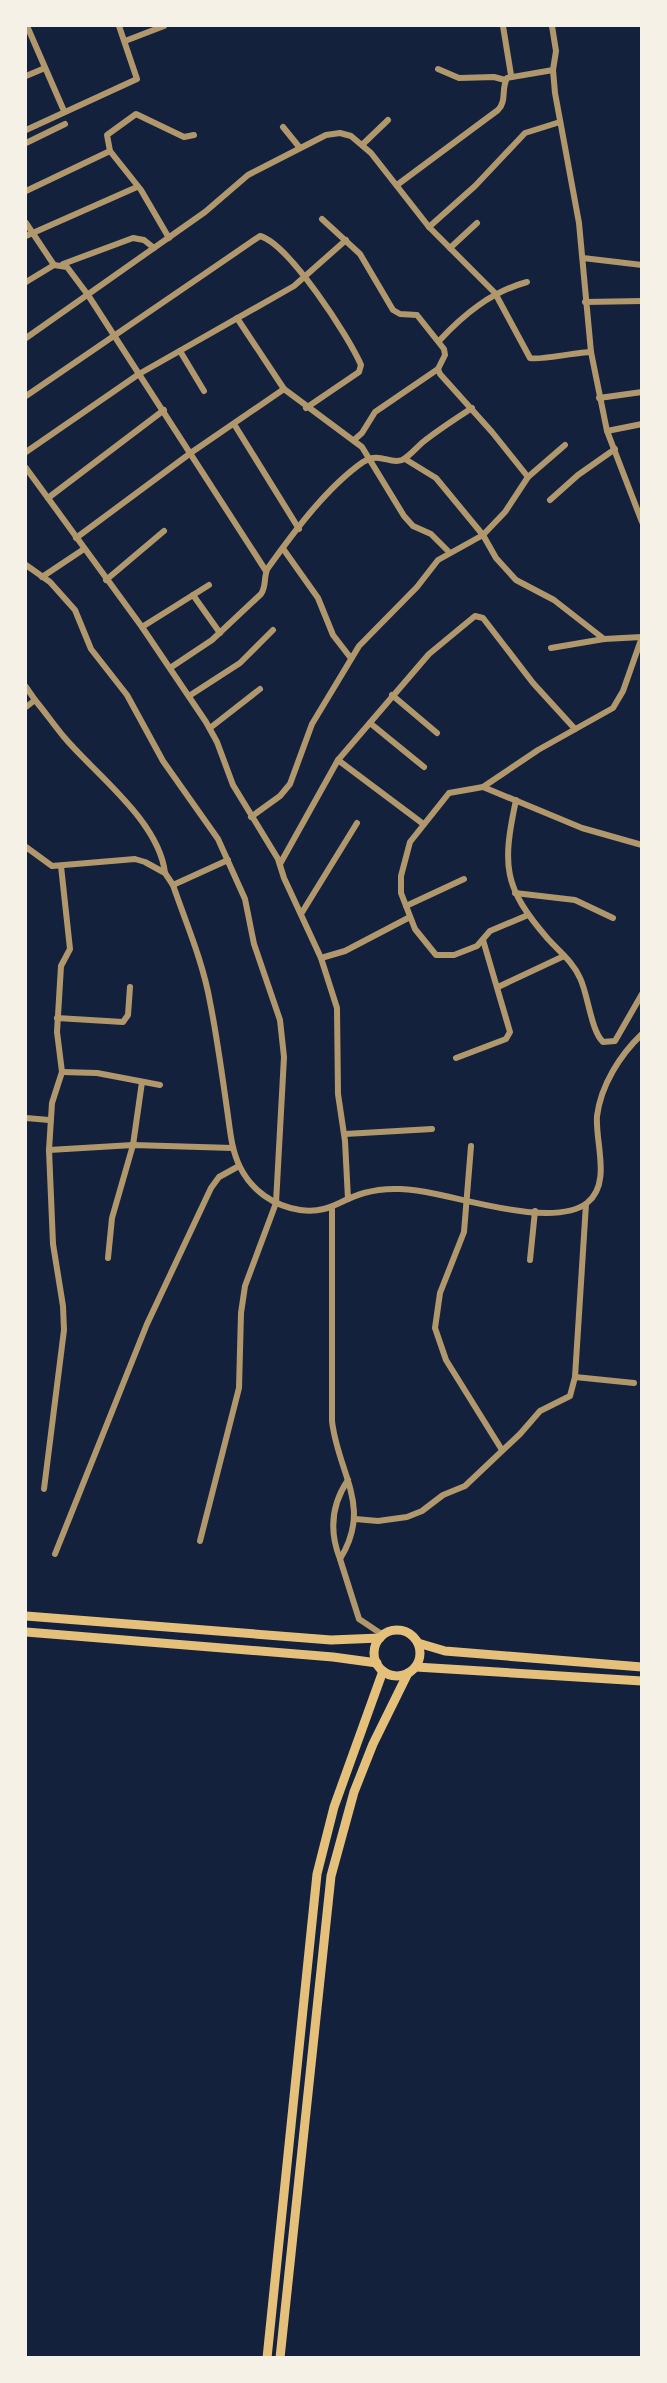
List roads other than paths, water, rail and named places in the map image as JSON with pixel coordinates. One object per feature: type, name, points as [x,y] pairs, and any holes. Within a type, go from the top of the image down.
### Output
[{"type":"main road","points":[[26,1616],[331,1640],[382,1637],[400,1630],[410,1635],[418,1643],[445,1651],[642,1667]]},
{"type":"main road","points":[[26,1632],[333,1657],[380,1667],[395,1676],[412,1670],[642,1681]]},
{"type":"main road","points":[[267,2358],[317,1874],[334,1808],[380,1667],[375,1653],[382,1637]]},
{"type":"main road","points":[[280,2358],[331,1876],[354,1792],[374,1744],[420,1655],[418,1643]]},
{"type":"street","points":[[27,26],[64,111]]},
{"type":"street","points":[[26,130],[137,79],[120,26]]},
{"type":"street","points":[[125,40],[164,26]]},
{"type":"street","points":[[397,185],[503,104],[508,78],[503,26]]},
{"type":"street","points":[[552,26],[557,58],[553,70],[560,122],[578,215],[585,302],[599,398],[607,431],[642,522]]},
{"type":"street","points":[[26,76],[45,68]]},
{"type":"street","points":[[438,69],[459,78],[508,78],[553,70]]},
{"type":"street","points":[[169,238],[137,187],[110,151],[107,135],[136,114],[184,137],[194,135]]},
{"type":"street","points":[[362,145],[388,120]]},
{"type":"street","points":[[429,227],[476,186],[525,134],[560,122]]},
{"type":"street","points":[[26,143],[65,124]]},
{"type":"street","points":[[283,127],[300,148]]},
{"type":"street","points":[[26,338],[212,207],[248,175],[326,135],[340,133],[351,136],[362,145],[429,227],[495,293],[530,358],[535,360],[564,353],[591,352]]},
{"type":"street","points":[[26,191],[110,151]]},
{"type":"street","points":[[28,234],[137,187]]},
{"type":"street","points":[[322,219],[360,254],[393,310],[400,314],[417,315],[439,341],[445,355],[438,369],[375,412],[362,433],[354,440]]},
{"type":"street","points":[[26,223],[28,234],[54,265]]},
{"type":"street","points":[[450,248],[477,223]]},
{"type":"street","points":[[26,396],[260,236],[279,248],[320,295],[361,365],[359,372],[306,408]]},
{"type":"street","points":[[26,282],[54,265],[63,264],[133,238],[144,240],[154,248]]},
{"type":"street","points":[[26,452],[139,374],[305,278],[346,240]]},
{"type":"street","points":[[583,258],[642,265]]},
{"type":"street","points":[[63,264],[88,296],[192,452],[266,571],[265,588],[220,633],[170,668]]},
{"type":"street","points":[[439,341],[461,318],[495,293],[527,282]]},
{"type":"street","points":[[585,302],[642,301]]},
{"type":"street","points":[[237,318],[284,389],[306,408],[354,440],[369,458],[404,516],[416,528],[431,534],[449,552]]},
{"type":"street","points":[[180,351],[204,391]]},
{"type":"street","points":[[438,369],[528,477]]},
{"type":"street","points":[[76,537],[192,452],[284,389]]},
{"type":"street","points":[[599,398],[642,392]]},
{"type":"street","points":[[266,571],[328,493],[345,476],[369,458],[382,457],[397,461],[405,459],[426,440],[472,408]]},
{"type":"street","points":[[48,498],[164,410]]},
{"type":"street","points":[[234,424],[299,529]]},
{"type":"street","points":[[607,431],[642,424]]},
{"type":"street","points":[[250,817],[280,796],[290,784],[312,724],[351,657],[417,587],[438,560],[483,535],[505,512],[528,477],[565,445]]},
{"type":"street","points":[[550,500],[578,475],[615,449]]},
{"type":"street","points":[[405,459],[436,478],[483,535],[496,558],[516,580],[554,600],[604,639]]},
{"type":"street","points":[[26,468],[142,627],[210,728],[232,786],[250,817],[273,849],[321,958],[335,997],[339,1019],[338,1094],[345,1134],[348,1199]]},
{"type":"street","points":[[106,580],[164,531]]},
{"type":"street","points":[[42,577],[84,549]]},
{"type":"street","points":[[284,550],[310,585],[326,614],[333,635],[351,657]]},
{"type":"street","points":[[26,565],[59,590],[75,610],[91,649],[127,695],[163,760],[218,839],[245,899],[254,944],[278,1012],[283,1039],[276,1203],[245,1286],[241,1313],[239,1388],[200,1541]]},
{"type":"street","points":[[142,627],[209,585]]},
{"type":"street","points":[[194,595],[220,633]]},
{"type":"street","points":[[279,865],[338,760],[429,654],[467,622],[479,615],[545,697],[575,729]]},
{"type":"street","points":[[189,696],[247,658],[273,630]]},
{"type":"street","points":[[528,915],[490,931],[477,946],[454,955],[436,955],[422,940],[401,893],[404,861],[410,842],[422,824],[449,793],[483,787],[575,729],[604,714],[619,700],[642,637],[604,639],[551,648]]},
{"type":"street","points":[[26,687],[64,737],[104,778],[149,831],[164,862],[165,873]]},
{"type":"street","points":[[210,728],[260,689]]},
{"type":"street","points":[[392,695],[437,733]]},
{"type":"street","points":[[26,707],[35,700]]},
{"type":"street","points":[[370,723],[424,767]]},
{"type":"street","points":[[338,760],[422,824]]},
{"type":"street","points":[[483,787],[582,828],[642,845]]},
{"type":"street","points":[[516,800],[508,850],[508,871],[515,893],[528,915],[571,962],[581,980],[603,1042],[615,1041],[642,994]]},
{"type":"street","points":[[301,914],[357,823]]},
{"type":"street","points":[[26,847],[43,862],[61,866],[135,859],[156,866],[165,873],[173,885],[210,1000],[233,1148],[239,1166],[251,1184],[276,1203],[310,1211],[332,1209],[348,1199],[367,1192],[395,1188],[501,1208],[536,1211],[562,1211],[586,1204],[596,1192],[600,1175],[597,1114],[605,1089],[617,1063],[642,1034]]},
{"type":"street","points":[[173,885],[228,860]]},
{"type":"street","points":[[44,1489],[64,1330],[63,1306],[53,1244],[49,1150],[49,1120],[62,1072],[57,1018],[62,963],[70,949],[61,866]]},
{"type":"street","points":[[406,906],[464,879]]},
{"type":"street","points":[[515,893],[575,900],[613,918]]},
{"type":"street","points":[[321,958],[345,951],[410,917]]},
{"type":"street","points":[[456,1058],[509,1036],[510,1026],[483,940]]},
{"type":"street","points":[[498,987],[564,956]]},
{"type":"street","points":[[57,1018],[123,1022],[128,1015],[130,987]]},
{"type":"street","points":[[62,1072],[97,1073],[160,1085]]},
{"type":"street","points":[[108,1258],[112,1218],[133,1145],[142,1082]]},
{"type":"street","points":[[26,1118],[49,1120]]},
{"type":"street","points":[[345,1134],[432,1130]]},
{"type":"street","points":[[49,1150],[133,1145],[233,1148]]},
{"type":"street","points":[[471,1146],[461,1242],[440,1293],[436,1338],[446,1360],[502,1450]]},
{"type":"street","points":[[56,1554],[147,1324],[211,1188],[219,1177],[239,1166]]},
{"type":"street","points":[[355,1519],[385,1521],[417,1513],[442,1495],[465,1486],[540,1411],[570,1396],[575,1377],[586,1204]]},
{"type":"street","points":[[332,1209],[332,1421],[338,1454],[354,1498],[355,1519],[350,1540],[340,1558]]},
{"type":"street","points":[[530,1260],[536,1211]]},
{"type":"street","points":[[575,1377],[634,1383]]},
{"type":"street","points":[[348,1480],[337,1501],[332,1524],[356,1613],[363,1623],[382,1637]]}]
